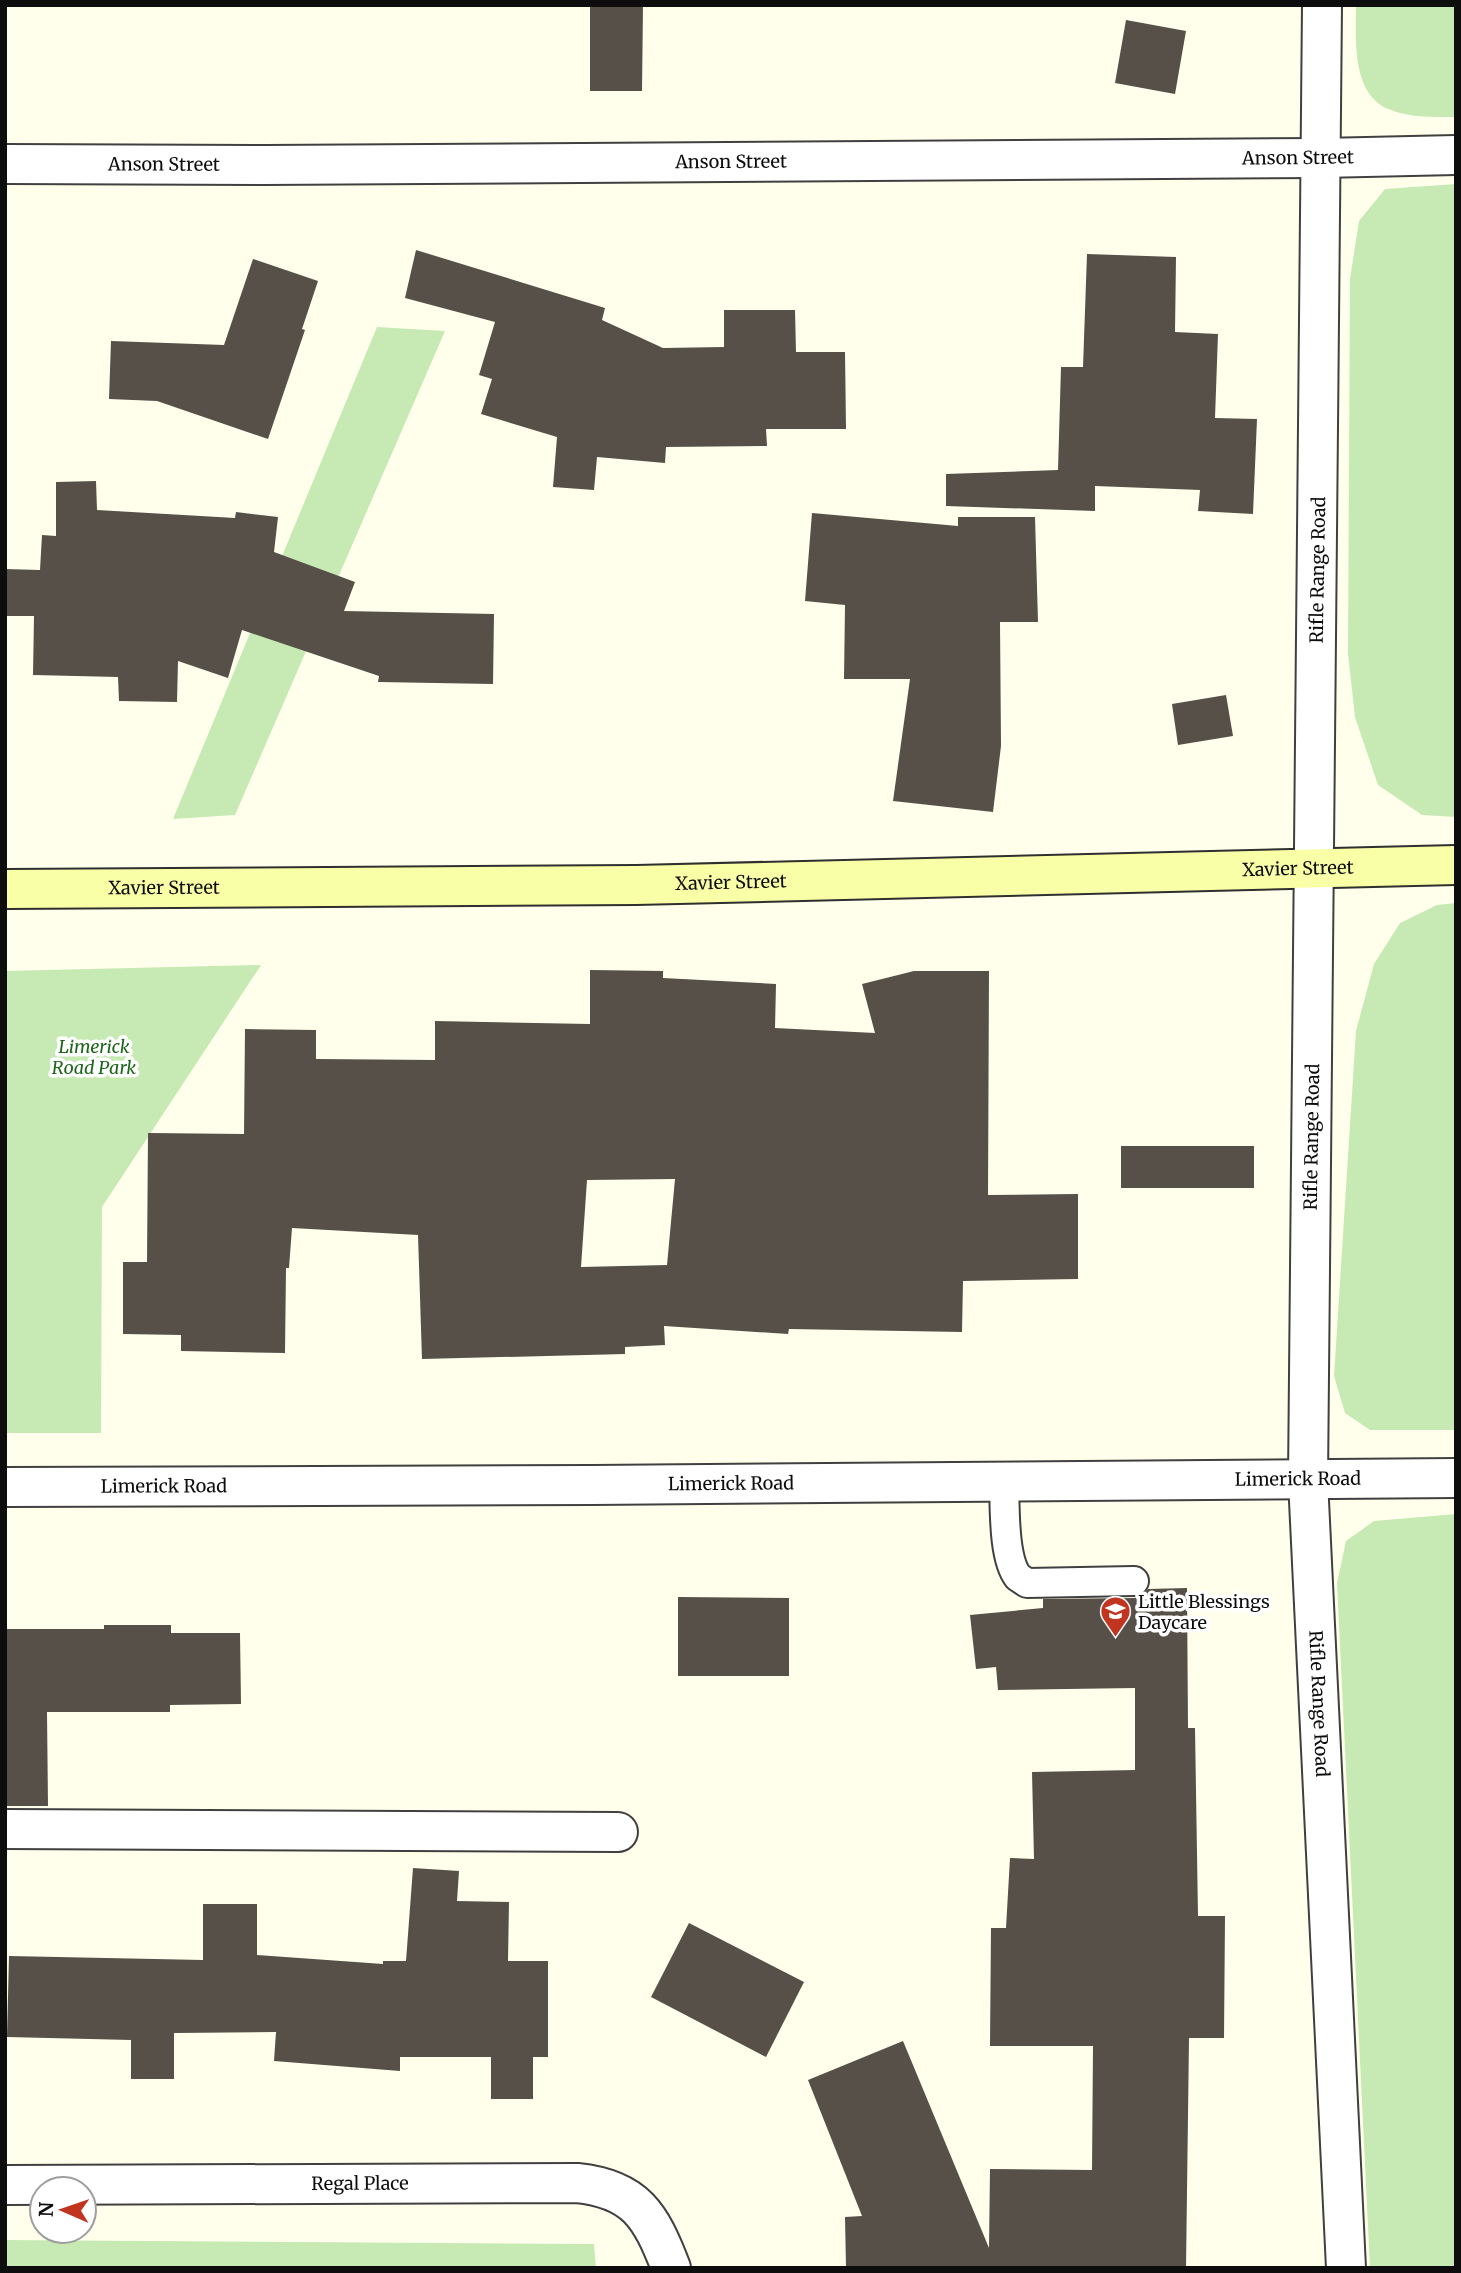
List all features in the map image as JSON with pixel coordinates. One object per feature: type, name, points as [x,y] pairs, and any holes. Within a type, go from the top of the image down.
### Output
[{"type":"main road","name":"Xavier Street","points":[[5,889],[636,885],[1456,865]]},
{"type":"street","name":"Rifle Range Road","points":[[1322,5],[1308,1480],[1346,2268]]},
{"type":"street","name":"Anson Street","points":[[5,164],[1321,158],[1456,155]]},
{"type":"street","name":"Limerick Road","points":[[5,1487],[1456,1478]]},
{"type":"street","points":[[5,1829],[618,1832]]},
{"type":"street","name":"Regal Place","points":[[5,2185],[577,2183],[601,2186],[623,2195],[642,2210],[658,2234],[671,2268]]},
{"type":"lane","points":[[1004,1482],[1006,1539],[1009,1556],[1018,1577],[1027,1583],[1134,1581]]},
{"type":"green space","points":[[1356,5],[1456,5],[1456,117],[1399,113],[1378,103],[1369,93],[1358,65]]},
{"type":"green space","points":[[1456,184],[1456,817],[1422,815],[1378,785],[1355,717],[1348,654],[1350,279],[1359,221],[1385,189]]},
{"type":"green space","points":[[377,327],[445,331],[235,815],[173,819]]},
{"type":"green space","points":[[1456,903],[1456,1430],[1370,1430],[1345,1413],[1334,1376],[1356,1031],[1374,964],[1400,923],[1437,905]]},
{"type":"green space","name":"Limerick Road Park","points":[[261,965],[102,1207],[101,1433],[5,1433],[5,971]]},
{"type":"green space","points":[[1456,1514],[1456,2268],[1370,2268],[1337,1583],[1346,1541],[1374,1521]]},
{"type":"green space","points":[[5,2240],[28,2240],[28,2245],[98,2245],[98,2241],[594,2244],[596,2268],[5,2268]]},
{"type":"building","points":[[590,5],[643,5],[642,91],[590,91]]},
{"type":"building","points":[[1126,20],[1186,31],[1175,94],[1115,83]]},
{"type":"building","points":[[416,250],[605,308],[602,320],[663,348],[724,347],[724,310],[795,310],[796,352],[845,352],[846,429],[766,429],[767,446],[666,447],[665,463],[597,457],[594,490],[553,487],[557,437],[481,414],[492,379],[479,375],[495,322],[405,298]]},
{"type":"building","points":[[1087,254],[1176,257],[1175,332],[1218,334],[1215,418],[1257,419],[1253,514],[1198,511],[1200,490],[1095,486],[1095,511],[946,506],[946,474],[1058,470],[1061,367],[1083,367]]},
{"type":"building","points":[[253,259],[318,281],[302,329],[305,330],[268,439],[157,401],[109,399],[111,341],[224,345]]},
{"type":"building","points":[[96,481],[97,510],[235,518],[236,512],[278,517],[274,552],[355,582],[344,611],[494,614],[493,684],[378,682],[379,676],[242,630],[228,678],[178,661],[177,702],[119,701],[118,677],[33,675],[34,616],[5,616],[5,569],[40,570],[42,535],[56,536],[56,482]]},
{"type":"building","points":[[812,513],[958,526],[958,517],[1035,517],[1038,622],[1000,622],[1001,746],[993,812],[893,801],[910,679],[844,679],[845,605],[805,601]]},
{"type":"building","points":[[1226,695],[1233,736],[1178,745],[1172,704]]},
{"type":"building","points":[[590,970],[663,971],[663,978],[776,984],[775,1028],[875,1033],[862,984],[914,971],[989,971],[988,1195],[1078,1194],[1078,1279],[963,1281],[962,1332],[789,1329],[788,1334],[664,1326],[665,1345],[625,1347],[625,1354],[422,1359],[418,1235],[292,1228],[289,1268],[286,1268],[285,1353],[181,1351],[181,1335],[123,1334],[123,1262],[147,1262],[148,1133],[244,1134],[245,1029],[316,1030],[316,1059],[435,1060],[435,1021],[590,1024]],"holes":[[[675,1179],[667,1265],[581,1267],[587,1180]]]},
{"type":"building","points":[[1121,1146],[1254,1146],[1254,1188],[1121,1188]]},
{"type":"building","points":[[1187,1588],[1188,1728],[1195,1728],[1198,1916],[1225,1916],[1224,2038],[1189,2038],[1186,2268],[846,2268],[845,2217],[862,2216],[808,2080],[903,2041],[989,2248],[990,2169],[1092,2170],[1093,2046],[990,2046],[991,1928],[1006,1928],[1010,1858],[1034,1859],[1032,1772],[1135,1770],[1135,1688],[998,1690],[996,1667],[976,1669],[970,1615],[1043,1608],[1043,1599],[1134,1598],[1143,1595],[1148,1589]]},
{"type":"building","points":[[678,1597],[789,1598],[789,1676],[678,1676]]},
{"type":"building","points":[[104,1625],[171,1625],[171,1633],[240,1633],[241,1704],[170,1705],[170,1712],[47,1712],[48,1806],[5,1806],[5,1629],[104,1629]]},
{"type":"building","points":[[413,1868],[459,1871],[457,1901],[509,1902],[508,1961],[548,1961],[548,2057],[533,2057],[533,2099],[491,2099],[491,2057],[400,2057],[400,2071],[274,2061],[276,2032],[174,2033],[174,2079],[131,2079],[131,2040],[7,2037],[9,1956],[203,1960],[203,1904],[257,1904],[257,1955],[383,1964],[383,1961],[406,1961]]},
{"type":"building","points":[[689,1923],[804,1982],[766,2057],[651,1997]]},
{"type":"place","name":"Little Blessings Daycare","points":[[1115,1639]]}]
